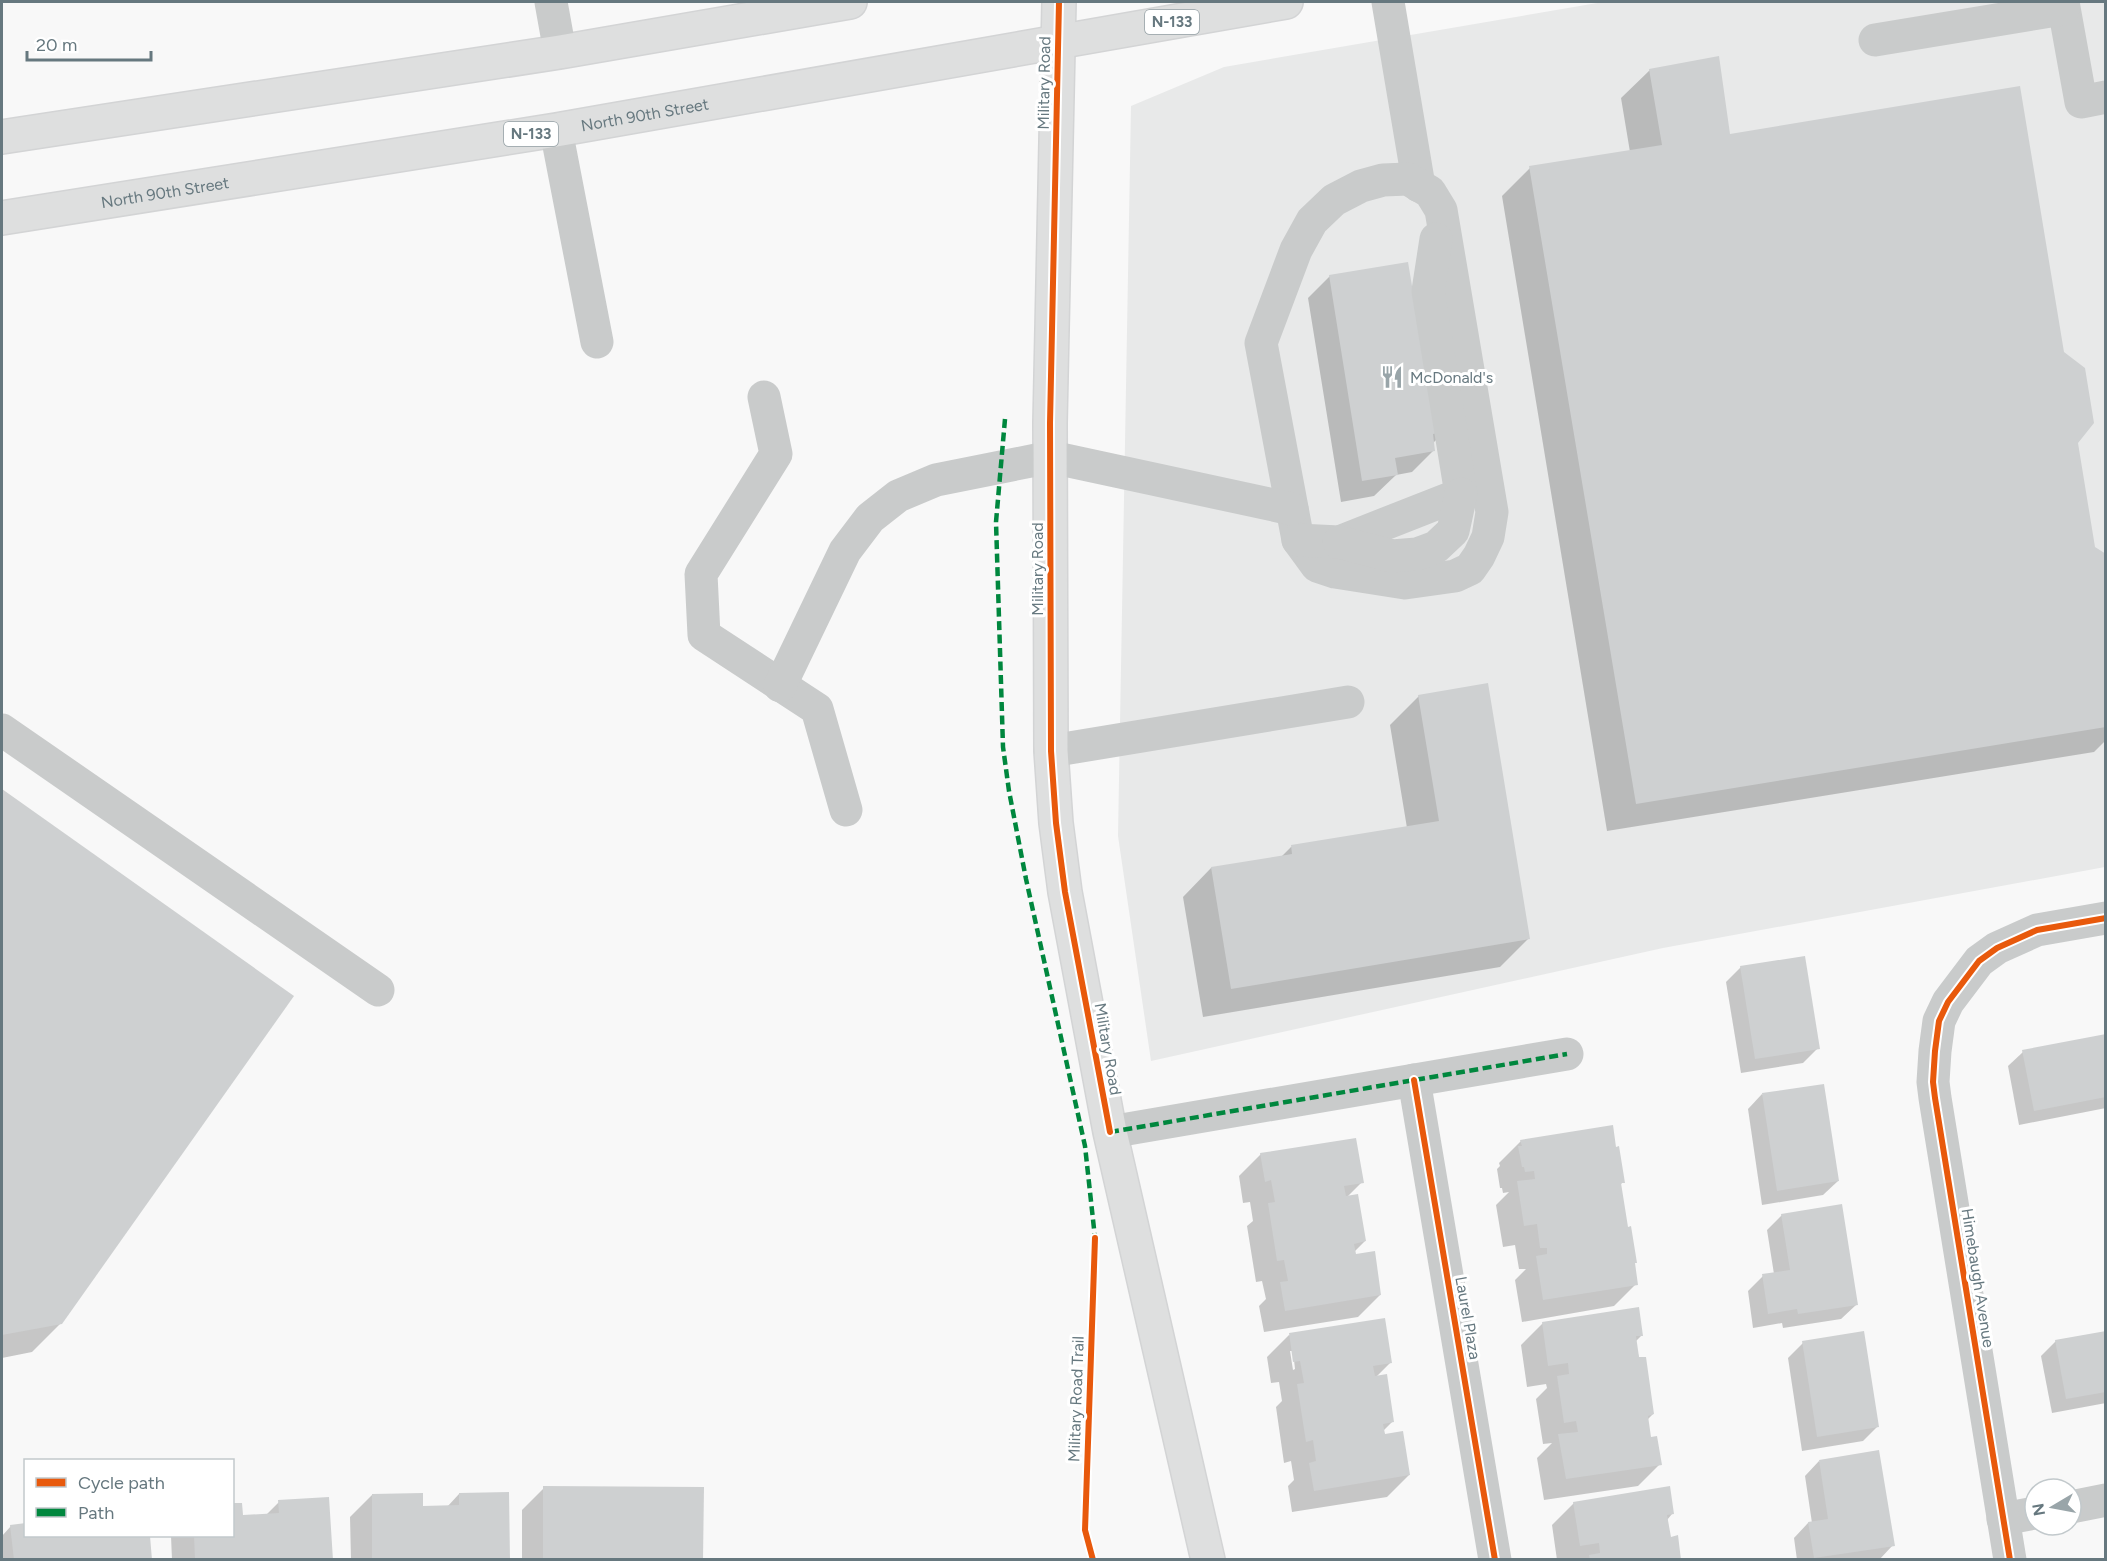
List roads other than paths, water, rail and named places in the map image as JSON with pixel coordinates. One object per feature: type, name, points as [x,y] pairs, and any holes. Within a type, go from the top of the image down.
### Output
[{"type":"main road","points":[[2,137],[560,52],[764,9],[850,2]]},
{"type":"main road","name":"Military Road","points":[[1059,2],[1051,457],[1051,751],[1056,823],[1065,892],[1110,1132],[1208,1560]]},
{"type":"main road","name":"North 90th Street","points":[[2,218],[556,130],[1286,2]]},
{"type":"street","points":[[551,2],[560,52]]},
{"type":"street","points":[[1388,2],[1419,186]]},
{"type":"street","points":[[1875,40],[2060,4],[2081,102],[2106,97]]},
{"type":"street","points":[[556,130],[597,342]]},
{"type":"street","points":[[1408,179],[1430,192],[1441,210],[1492,512],[1488,537],[1470,569],[1455,576],[1405,582],[1335,572],[1317,566],[1295,525],[1261,343],[1296,250],[1312,221],[1334,200],[1361,186],[1383,180],[1408,179]]},
{"type":"street","points":[[780,686],[845,551],[870,518],[898,496],[936,480],[1051,457],[1295,525],[1340,542],[1461,494],[1428,291],[1441,210]]},
{"type":"street","points":[[764,397],[776,454],[701,574],[704,635],[816,710],[846,810]]},
{"type":"street","points":[[1051,751],[1348,702]]},
{"type":"street","points":[[2,730],[378,990]]},
{"type":"street","name":"Himebaugh Avenue","points":[[2010,1560],[1935,1098],[1935,1051],[1939,1022],[1948,1002],[1979,961],[1997,948],[2037,930],[2106,918]]},
{"type":"street","points":[[1110,1132],[1567,1054]]},
{"type":"street","name":"Laurel Plaza","points":[[1414,1080],[1495,1560]]},
{"type":"street","points":[[2083,1505],[2106,1500]]},
{"type":"street","points":[[2003,1519],[2023,1515]]},
{"type":"place","name":"McDonald's","points":[[1392,377]]}]
